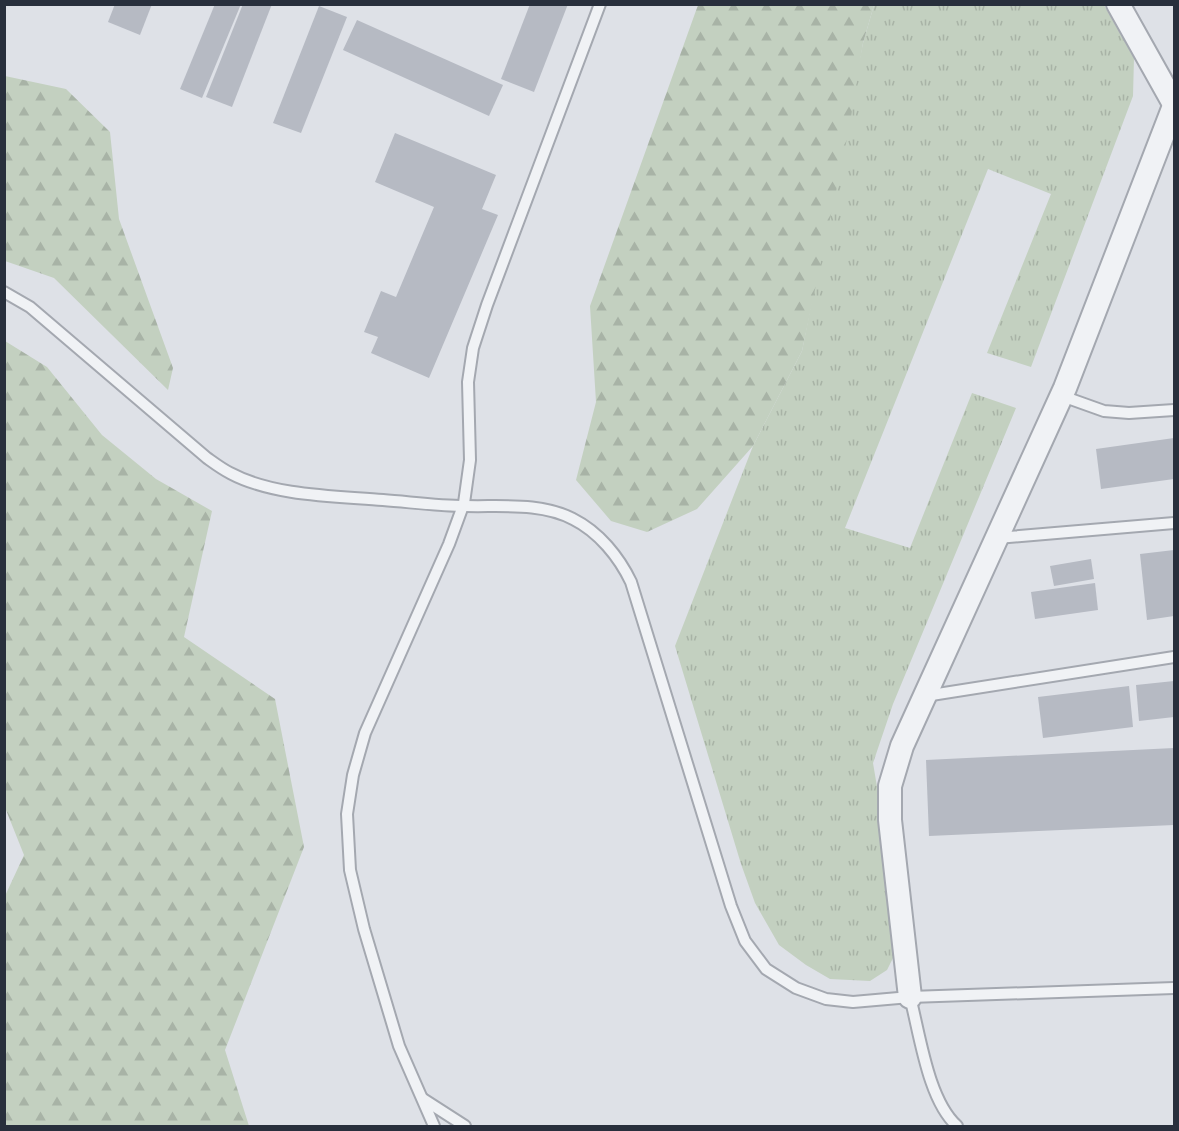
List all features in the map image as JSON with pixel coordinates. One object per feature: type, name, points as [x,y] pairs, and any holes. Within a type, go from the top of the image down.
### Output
[{"type":"street","points":[[910,997],[890,820],[890,786],[902,746],[1062,396],[1174,105],[1118,4]]},
{"type":"lane","points":[[434,1126],[399,1046],[364,929],[350,870],[347,814],[353,775],[365,733],[449,544],[463,506],[470,460],[468,382],[474,348],[487,306],[600,4]]},
{"type":"lane","points":[[4,292],[30,307],[207,458],[230,473],[261,485],[312,494],[463,506],[507,506],[551,511],[574,519],[607,545],[622,564],[631,582],[731,906],[745,941],[766,969],[796,988],[826,999],[853,1002],[910,997],[1174,988]]},
{"type":"lane","points":[[1062,396],[1104,411],[1129,414],[1174,410]]},
{"type":"lane","points":[[997,538],[1174,523]]},
{"type":"lane","points":[[925,696],[1174,657]]},
{"type":"lane","points":[[910,997],[935,1093],[957,1126]]},
{"type":"lane","points":[[423,1099],[465,1126]]},
{"type":"green space","points":[[698,5],[874,5],[863,43],[849,129],[802,351],[753,446],[697,509],[647,532],[611,521],[576,480],[596,402],[590,306]]},
{"type":"green space","points":[[874,5],[1104,5],[1134,58],[1133,96],[1031,367],[987,353],[1051,194],[988,169],[845,528],[910,548],[972,393],[1016,408],[893,704],[873,763],[887,846],[894,922],[894,956],[887,970],[870,981],[830,979],[779,945],[755,903],[741,864],[675,646],[753,446],[802,351],[863,43]]},
{"type":"green space","points":[[5,76],[66,89],[110,132],[119,219],[173,368],[168,390],[54,278],[5,261]]},
{"type":"green space","points":[[5,341],[47,367],[102,435],[156,479],[212,511],[184,637],[275,699],[304,847],[225,1050],[249,1126],[5,1126],[5,896],[24,855],[4,805]]},
{"type":"building","points":[[115,4],[152,4],[140,35],[108,22]]},
{"type":"building","points":[[215,4],[241,4],[202,98],[180,89]]},
{"type":"building","points":[[243,4],[272,4],[232,107],[206,97]]},
{"type":"building","points":[[530,4],[568,4],[534,92],[501,79]]},
{"type":"building","points":[[319,6],[347,17],[301,133],[273,123]]},
{"type":"building","points":[[357,20],[503,85],[489,116],[343,50]]},
{"type":"building","points":[[395,133],[496,175],[482,209],[498,215],[429,378],[371,353],[378,337],[364,332],[381,291],[396,297],[434,207],[375,182]]},
{"type":"building","points":[[1174,438],[1174,479],[1101,489],[1096,449]]},
{"type":"building","points":[[1174,550],[1174,616],[1147,620],[1140,554]]},
{"type":"building","points":[[1091,559],[1094,579],[1054,586],[1050,566]]},
{"type":"building","points":[[1095,583],[1098,610],[1035,619],[1031,592]]},
{"type":"building","points":[[1174,681],[1174,717],[1139,721],[1136,685]]},
{"type":"building","points":[[1129,686],[1133,727],[1043,738],[1038,697]]},
{"type":"building","points":[[1174,748],[1174,825],[929,836],[926,760]]}]
